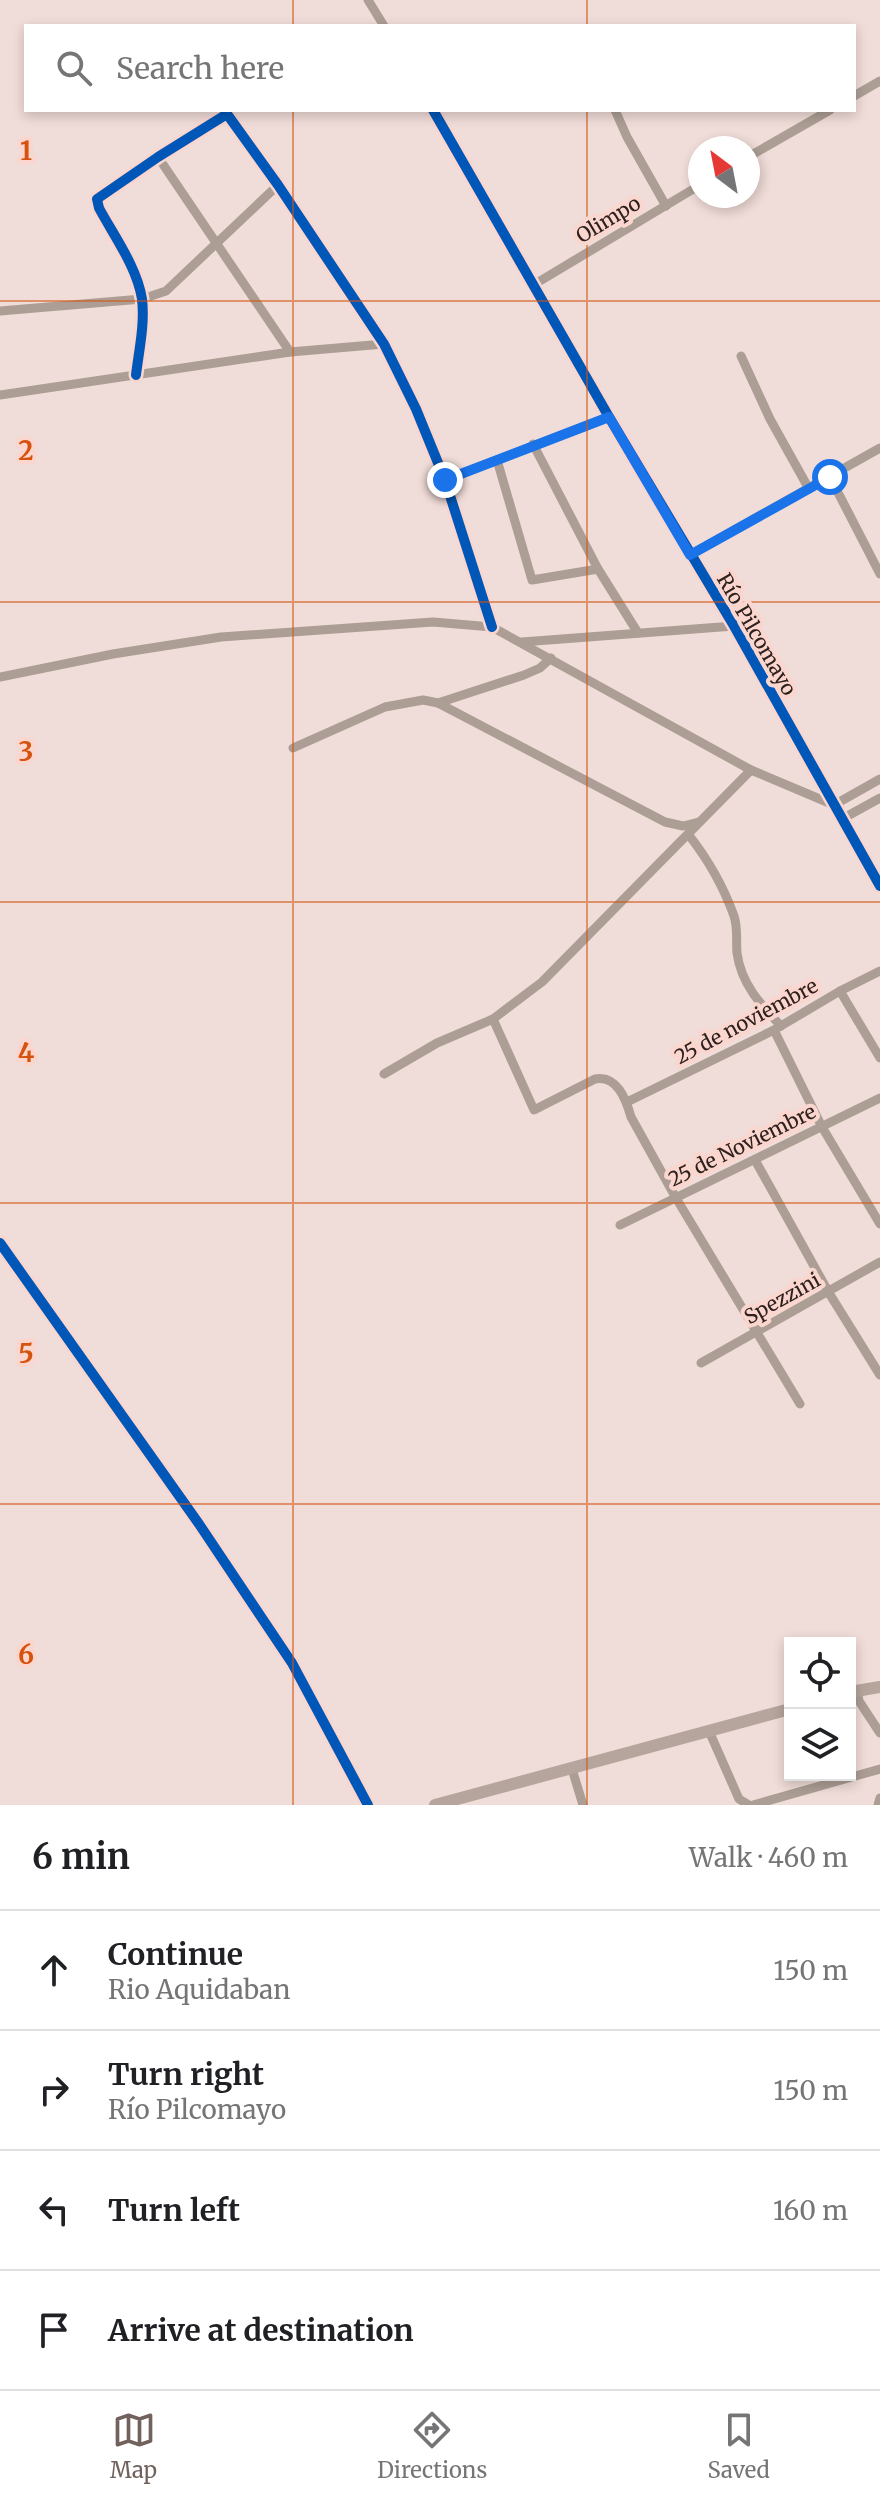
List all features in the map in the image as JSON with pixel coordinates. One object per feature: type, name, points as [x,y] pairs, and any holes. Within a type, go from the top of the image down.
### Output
[{"type":"street","points":[[368,0],[383,24]]},
{"type":"street","points":[[856,95],[880,81]]},
{"type":"street","name":"Río Pilcomayo","points":[[434,112],[609,417],[734,626],[880,886]]},
{"type":"street","points":[[616,112],[666,206]]},
{"type":"street","points":[[760,150],[827,112]]},
{"type":"street","points":[[136,375],[142,330],[142,299],[133,273],[97,199],[227,114],[384,344],[416,409],[445,480],[492,627]]},
{"type":"street","points":[[158,157],[290,352]]},
{"type":"street","points":[[0,311],[142,299],[166,291],[278,185]]},
{"type":"street","name":"Olimpo","points":[[535,284],[688,192]]},
{"type":"street","points":[[0,395],[290,352],[384,344]]},
{"type":"street","points":[[741,356],[770,419],[809,489]]},
{"type":"street","points":[[445,480],[609,417]]},
{"type":"street","points":[[533,444],[598,569],[638,633]]},
{"type":"street","points":[[690,555],[880,448]]},
{"type":"street","points":[[497,460],[532,580],[598,569]]},
{"type":"street","points":[[830,477],[880,574]]},
{"type":"street","points":[[0,677],[113,654],[221,637],[433,622],[492,627],[751,770],[834,805],[880,779]]},
{"type":"street","points":[[521,642],[734,626]]},
{"type":"street","points":[[438,703],[524,675],[540,668],[551,658]]},
{"type":"street","points":[[293,748],[385,707],[423,700],[438,703],[665,822],[683,826],[699,822]]},
{"type":"street","points":[[384,1074],[437,1043],[493,1019],[542,982],[751,770]]},
{"type":"street","points":[[842,819],[880,798]]},
{"type":"street","points":[[688,834],[716,878],[735,919],[742,973],[756,1000],[777,1028],[822,1127],[880,1224]]},
{"type":"street","name":"25 de noviembre","points":[[627,1102],[777,1028],[880,971]]},
{"type":"street","points":[[840,991],[880,1058]]},
{"type":"street","points":[[493,1019],[534,1110],[600,1077],[616,1086],[676,1198],[800,1404]]},
{"type":"street","name":"25 de Noviembre","points":[[620,1225],[880,1098]]},
{"type":"street","points":[[755,1160],[829,1293],[880,1375]]},
{"type":"street","name":"Spezzini","points":[[701,1363],[880,1262]]},
{"type":"street","points":[[856,1692],[879,1691]]},
{"type":"street","points":[[856,1696],[880,1733]]},
{"type":"street","points":[[435,1805],[784,1711]]},
{"type":"street","points":[[709,1731],[739,1799],[751,1805],[880,1769]]},
{"type":"street","points":[[572,1769],[583,1805]]},
{"type":"street","points":[[878,1805],[880,1798]]},
{"type":"cycle path","points":[[434,112],[609,417],[734,626],[880,886]]},
{"type":"cycle path","points":[[136,375],[142,299],[130,264],[97,199],[227,114],[384,344],[416,409],[445,480],[492,627]]},
{"type":"cycle path","points":[[0,1243],[199,1524],[292,1663],[368,1805]]},
{"type":"route","points":[[445,480],[609,417],[690,555],[830,477]]}]
